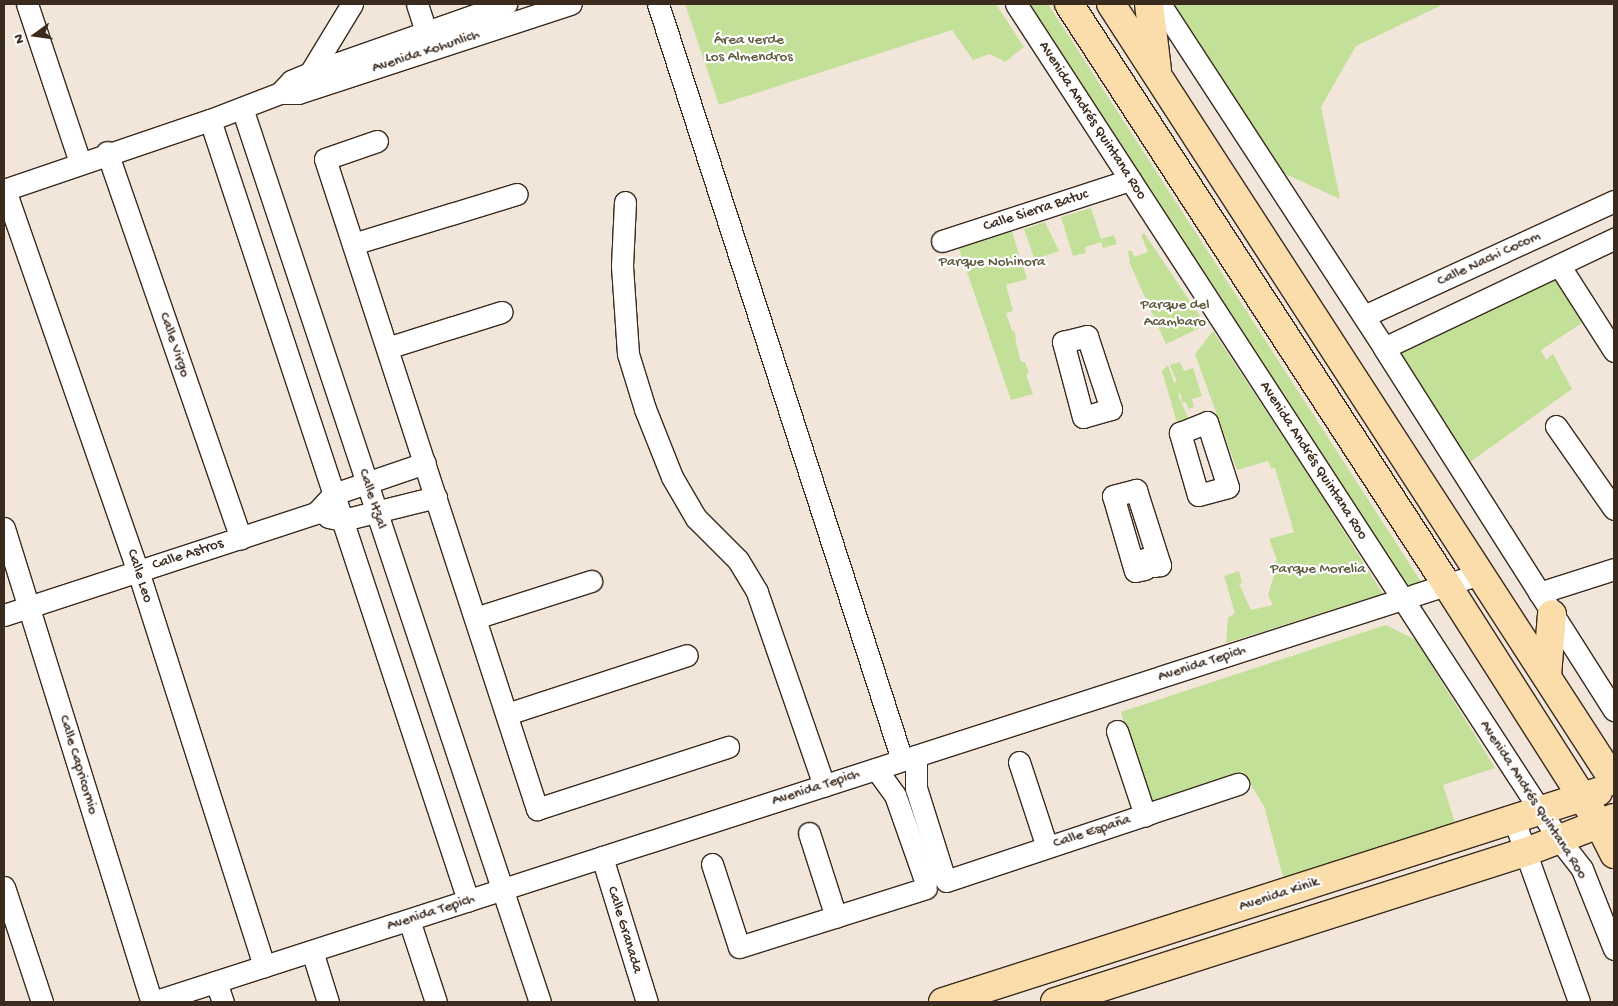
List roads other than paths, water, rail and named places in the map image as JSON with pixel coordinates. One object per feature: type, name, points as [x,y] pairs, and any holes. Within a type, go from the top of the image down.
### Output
[{"type":"main road","points":[[1069,4],[1447,585],[1581,798],[1606,820],[1614,854]]},
{"type":"main road","points":[[1111,4],[1614,782]]},
{"type":"main road","points":[[1150,4],[1158,76]]},
{"type":"main road","points":[[1546,604],[1547,676]]},
{"type":"main road","name":"Avenida Kinik","points":[[944,1002],[1614,788]]},
{"type":"main road","points":[[1054,1002],[1100,995],[1238,942],[1526,852],[1606,820]]},
{"type":"main road","points":[[1226,911],[1238,942]]},
{"type":"street","points":[[27,4],[80,162]]},
{"type":"street","points":[[312,81],[352,4]]},
{"type":"street","points":[[417,4],[426,32]]},
{"type":"street","name":"Avenida Kohunlich","points":[[4,190],[107,152],[210,120],[280,93],[298,94],[312,81],[426,32],[506,4]]},
{"type":"street","name":"Avenida Kohunlich","points":[[312,81],[571,4]]},
{"type":"street","points":[[658,4],[909,758],[933,876]]},
{"type":"street","name":"Avenida Andrés Quintana Roo","points":[[1016,4],[1558,838],[1582,869],[1614,949]]},
{"type":"street","points":[[1160,4],[1364,316],[1614,710]]},
{"type":"street","name":"Calle Itzal","points":[[242,108],[540,1002]]},
{"type":"street","points":[[210,120],[468,900]]},
{"type":"street","points":[[377,141],[325,159],[537,809],[728,747]]},
{"type":"street","name":"Calle Virgo","points":[[107,152],[241,538]]},
{"type":"street","name":"Calle Sierra Batuc","points":[[942,241],[1130,180]]},
{"type":"street","name":"Calle Leo","points":[[4,190],[138,571],[264,966]]},
{"type":"street","points":[[353,244],[517,194]]},
{"type":"street","name":"Calle Nachi Cocom","points":[[1364,316],[1614,201]]},
{"type":"street","points":[[625,202],[622,266],[628,354],[645,409],[672,477],[696,518],[738,560],[757,592],[824,786]]},
{"type":"street","points":[[1384,348],[1614,239]]},
{"type":"street","points":[[1559,265],[1612,343]]},
{"type":"street","points":[[387,348],[501,312]]},
{"type":"street","points":[[1556,426],[1614,509]]},
{"type":"street","points":[[334,494],[425,463]]},
{"type":"street","name":"Calle Astros","points":[[4,615],[316,513],[334,494]]},
{"type":"street","points":[[316,513],[342,520],[436,497]]},
{"type":"street","name":"Calle Capricornio","points":[[4,528],[152,1002]]},
{"type":"street","points":[[1546,604],[1614,569]]},
{"type":"street","name":"Avenida Tepich","points":[[152,1002],[1480,574]]},
{"type":"street","points":[[475,618],[591,581]]},
{"type":"street","points":[[507,714],[687,655]]},
{"type":"street","points":[[1117,731],[1145,815]]},
{"type":"street","points":[[1019,762],[1047,847]]},
{"type":"street","points":[[876,769],[895,795],[933,876]]},
{"type":"street","name":"Calle España","points":[[712,864],[739,947],[836,916],[933,876],[1047,847],[1238,784]]},
{"type":"street","points":[[1514,820],[1579,1002]]},
{"type":"street","points":[[809,833],[836,916]]},
{"type":"street","name":"Calle Granada","points":[[602,857],[647,1002]]},
{"type":"street","points":[[4,887],[42,1002]]},
{"type":"street","points":[[409,920],[436,1002]]},
{"type":"street","points":[[312,951],[328,1002]]},
{"type":"street","points":[[216,982],[223,1002]]},
{"type":"park label","name":"Área verde Los Almendros","points":[[749,48]]},
{"type":"park label","name":"Parque Nohinora","points":[[992,263]]},
{"type":"park label","name":"Parque del Acambaro","points":[[1175,314]]},
{"type":"park label","name":"Parque Morelia","points":[[1318,570]]}]
